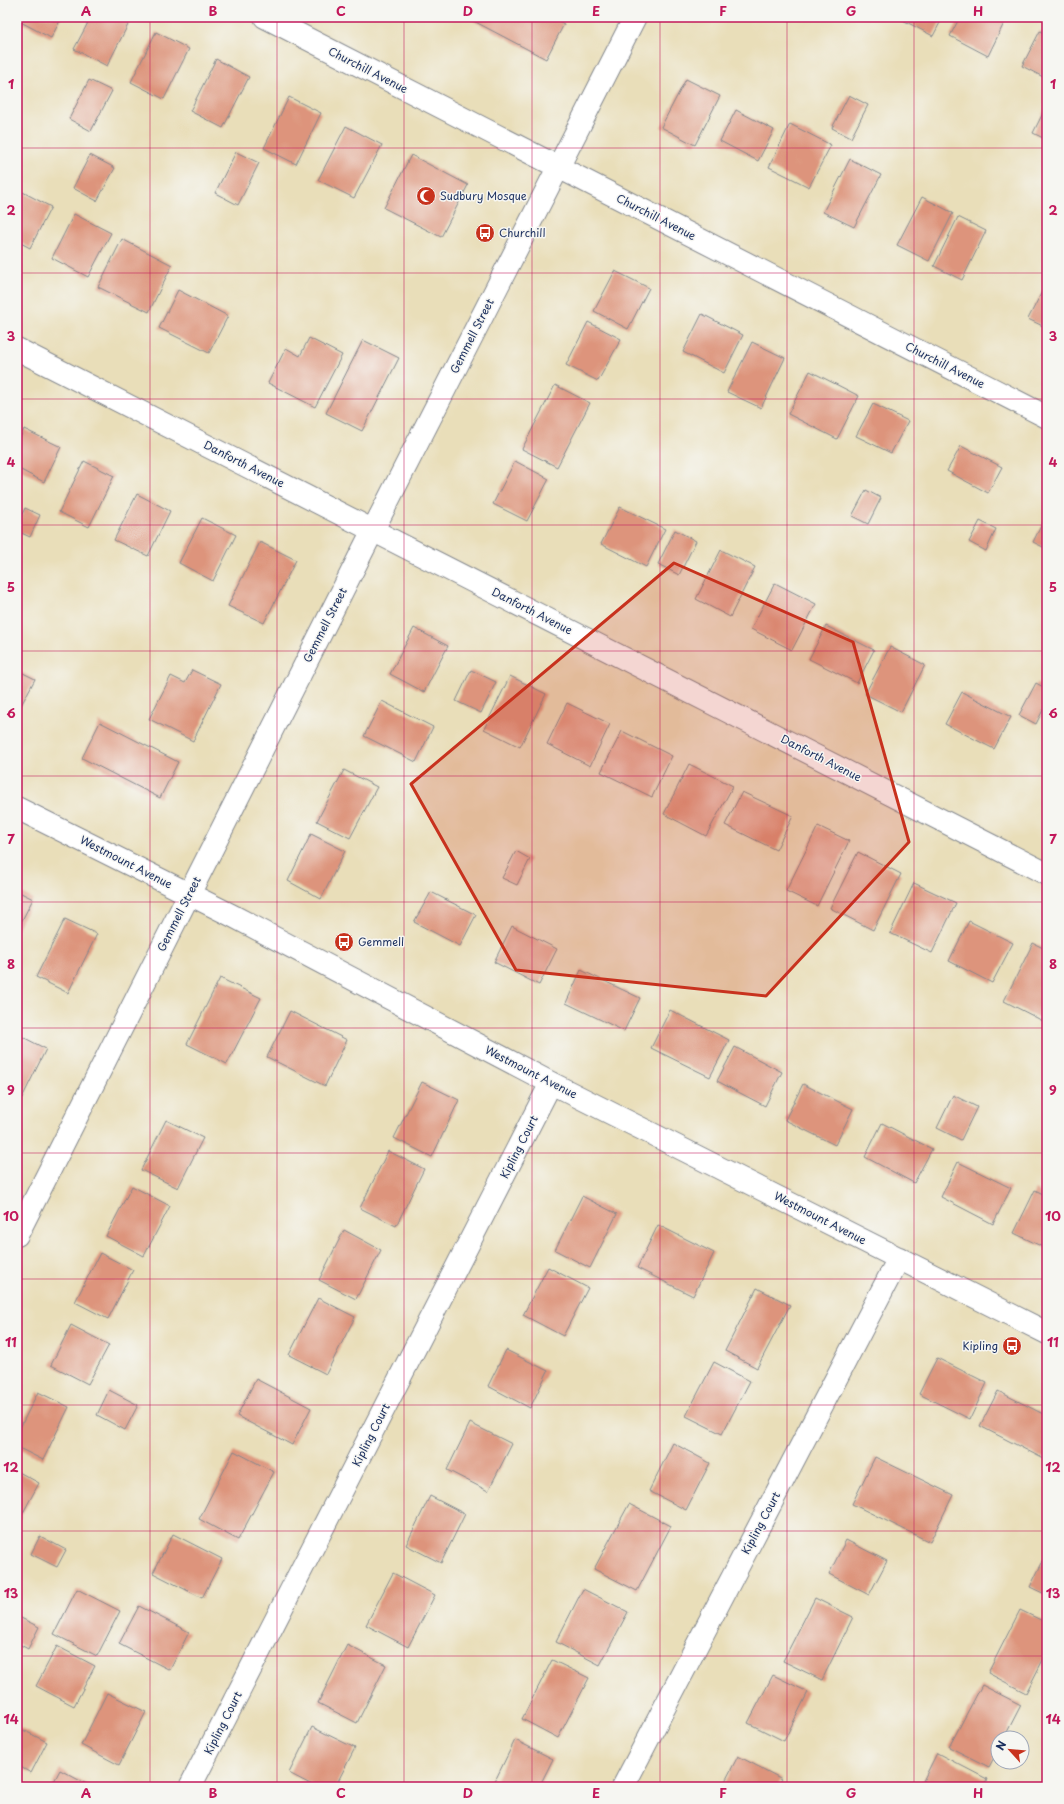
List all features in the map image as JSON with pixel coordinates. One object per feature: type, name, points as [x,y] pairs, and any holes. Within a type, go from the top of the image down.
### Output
[{"type":"street","name":"Churchill Avenue","points":[[265,17],[1047,417]]},
{"type":"street","name":"Gemmell Street","points":[[17,1234],[373,530],[636,17]]},
{"type":"street","name":"Danforth Avenue","points":[[17,349],[1047,874]]},
{"type":"street","name":"Westmount Avenue","points":[[17,808],[189,894],[551,1083],[1047,1333]]},
{"type":"street","name":"Kipling Court","points":[[190,1787],[551,1083]]},
{"type":"street","name":"Kipling Court","points":[[623,1787],[899,1258]]},
{"type":"highlighted area","points":[[674,563],[853,642],[909,842],[766,996],[516,970],[411,784]]},
{"type":"building","points":[[17,17],[62,17],[51,38],[17,20]]},
{"type":"building","points":[[91,17],[132,17],[107,66],[74,49]]},
{"type":"building","points":[[468,17],[551,17],[564,24],[546,59]]},
{"type":"building","points":[[897,17],[943,17],[933,36]]},
{"type":"building","points":[[960,17],[1007,17],[988,56],[950,36]]},
{"type":"building","points":[[1040,31],[1047,35],[1047,79],[1022,66]]},
{"type":"building","points":[[156,32],[189,49],[164,99],[131,82]]},
{"type":"building","points":[[216,59],[249,77],[223,128],[190,111]]},
{"type":"building","points":[[686,79],[720,96],[695,145],[661,127]]},
{"type":"building","points":[[89,80],[112,91],[91,131],[69,119]]},
{"type":"building","points":[[849,95],[868,105],[851,138],[832,128]]},
{"type":"building","points":[[289,97],[321,113],[296,164],[264,148]]},
{"type":"building","points":[[1047,105],[1047,140],[1033,133]]},
{"type":"building","points":[[736,110],[774,130],[758,161],[720,141]]},
{"type":"building","points":[[790,124],[831,145],[809,187],[769,167]]},
{"type":"building","points":[[346,126],[382,145],[354,198],[318,180]]},
{"type":"building","points":[[236,152],[259,163],[238,205],[215,193]]},
{"type":"building","points":[[90,155],[115,168],[97,201],[73,188]]},
{"type":"building","name":"Sudbury Mosque","points":[[411,155],[468,185],[441,237],[384,208]]},
{"type":"building","points":[[850,159],[881,175],[854,227],[823,212]]},
{"type":"building","points":[[17,189],[51,207],[30,248],[17,241]]},
{"type":"building","points":[[922,197],[953,213],[929,261],[897,245]]},
{"type":"building","points":[[74,214],[111,233],[88,277],[52,258]]},
{"type":"building","points":[[958,217],[986,231],[962,280],[934,266]]},
{"type":"building","points":[[122,239],[172,265],[149,312],[98,287]]},
{"type":"building","points":[[615,271],[649,288],[628,329],[594,311]]},
{"type":"building","points":[[1045,286],[1047,287],[1047,328],[1028,319]]},
{"type":"building","points":[[178,290],[228,316],[209,353],[159,328]]},
{"type":"building","points":[[702,314],[743,335],[724,373],[683,352]]},
{"type":"building","points":[[588,322],[621,339],[598,381],[566,365]]},
{"type":"building","points":[[309,338],[342,355],[315,407],[268,383],[286,348],[300,356]]},
{"type":"building","points":[[363,340],[399,358],[362,431],[326,413]]},
{"type":"building","points":[[752,342],[785,358],[761,408],[727,392]]},
{"type":"building","points":[[810,371],[859,396],[837,439],[788,414]]},
{"type":"building","points":[[555,385],[590,403],[557,467],[522,449]]},
{"type":"building","points":[[873,404],[908,421],[891,453],[856,436]]},
{"type":"building","points":[[24,429],[61,447],[44,482],[17,468],[17,444]]},
{"type":"building","points":[[961,446],[1002,467],[988,493],[947,471]]},
{"type":"building","points":[[84,461],[114,476],[89,527],[59,512]]},
{"type":"building","points":[[515,461],[549,479],[527,521],[493,504]]},
{"type":"building","points":[[866,490],[881,498],[868,524],[852,516]]},
{"type":"building","points":[[137,494],[170,511],[148,556],[114,540]]},
{"type":"building","points":[[620,507],[665,529],[646,567],[601,544]]},
{"type":"building","points":[[25,508],[40,515],[30,537],[17,531],[17,525]]},
{"type":"building","points":[[1047,514],[1047,549],[1033,542]]},
{"type":"building","points":[[202,518],[236,535],[213,581],[179,563]]},
{"type":"building","points":[[980,521],[996,529],[986,551],[969,542]]},
{"type":"building","points":[[675,530],[696,541],[679,575],[658,564]]},
{"type":"building","points":[[260,542],[296,560],[264,623],[228,606]]},
{"type":"building","points":[[721,550],[755,567],[730,617],[696,599]]},
{"type":"building","points":[[775,583],[816,604],[792,650],[751,629]]},
{"type":"building","points":[[826,626],[874,650],[857,683],[809,659]]},
{"type":"building","points":[[414,628],[448,646],[424,692],[390,674]]},
{"type":"building","points":[[890,647],[925,665],[901,712],[865,694]]},
{"type":"building","points":[[17,670],[35,679],[17,713]]},
{"type":"building","points":[[192,670],[221,684],[193,741],[149,719],[171,676],[185,683]]},
{"type":"building","points":[[471,670],[496,682],[481,713],[456,701]]},
{"type":"building","points":[[510,676],[546,694],[520,747],[484,729]]},
{"type":"building","points":[[1036,683],[1047,689],[1047,702],[1036,724],[1019,715]]},
{"type":"building","points":[[962,692],[1011,717],[994,749],[945,724]]},
{"type":"building","points":[[382,701],[433,727],[416,762],[364,736]]},
{"type":"building","points":[[567,703],[610,724],[590,766],[547,744]]},
{"type":"building","points":[[100,722],[178,762],[160,798],[82,758]]},
{"type":"building","points":[[622,731],[672,756],[652,797],[601,772]]},
{"type":"building","points":[[689,764],[733,786],[706,836],[664,814]]},
{"type":"building","points":[[344,770],[377,787],[350,838],[317,821]]},
{"type":"building","points":[[742,792],[793,816],[776,850],[725,825]]},
{"type":"building","points":[[818,826],[849,841],[817,906],[786,891]]},
{"type":"building","points":[[311,834],[345,851],[321,899],[288,881]]},
{"type":"building","points":[[516,851],[530,859],[517,885],[502,878]]},
{"type":"building","points":[[858,852],[901,874],[873,930],[830,908]]},
{"type":"building","points":[[914,883],[956,903],[932,953],[890,933]]},
{"type":"building","points":[[17,891],[33,899],[17,930]]},
{"type":"building","points":[[431,892],[476,915],[460,946],[414,922]]},
{"type":"building","points":[[65,919],[97,934],[68,993],[36,977]]},
{"type":"building","points":[[969,921],[1013,943],[992,983],[949,961]]},
{"type":"building","points":[[512,926],[557,949],[539,985],[494,962]]},
{"type":"building","points":[[1033,943],[1047,950],[1047,1013],[1043,1021],[1004,1001]]},
{"type":"building","points":[[581,970],[640,998],[624,1031],[566,1003]]},
{"type":"building","points":[[220,978],[261,998],[227,1064],[187,1044]]},
{"type":"building","points":[[670,1010],[729,1040],[710,1077],[651,1048]]},
{"type":"building","points":[[290,1011],[347,1040],[325,1086],[267,1057]]},
{"type":"building","points":[[17,1034],[46,1049],[22,1098],[17,1096]]},
{"type":"building","points":[[735,1047],[782,1072],[765,1106],[717,1081]]},
{"type":"building","points":[[422,1082],[459,1100],[432,1157],[394,1138]]},
{"type":"building","points":[[803,1084],[853,1109],[835,1145],[785,1120]]},
{"type":"building","points":[[953,1095],[977,1107],[961,1140],[937,1128]]},
{"type":"building","points":[[166,1120],[203,1138],[178,1188],[141,1170]]},
{"type":"building","points":[[882,1123],[932,1149],[914,1183],[865,1157]]},
{"type":"building","points":[[388,1151],[424,1169],[396,1226],[360,1208]]},
{"type":"building","points":[[958,1162],[1011,1188],[993,1224],[941,1197]]},
{"type":"building","points":[[132,1186],[170,1206],[144,1256],[106,1236]]},
{"type":"building","points":[[1035,1190],[1047,1196],[1047,1249],[1014,1233]]},
{"type":"building","points":[[582,1196],[617,1214],[590,1268],[555,1250]]},
{"type":"building","points":[[658,1225],[714,1253],[693,1296],[637,1268]]},
{"type":"building","points":[[344,1230],[381,1250],[356,1299],[319,1280]]},
{"type":"building","points":[[100,1253],[133,1270],[108,1319],[75,1302]]},
{"type":"building","points":[[548,1267],[588,1288],[563,1336],[523,1315]]},
{"type":"building","points":[[757,1288],[790,1305],[757,1368],[725,1351]]},
{"type":"building","points":[[318,1298],[355,1317],[326,1374],[289,1355]]},
{"type":"building","points":[[71,1325],[109,1345],[88,1384],[51,1365]]},
{"type":"building","points":[[506,1350],[548,1371],[530,1408],[488,1386]]},
{"type":"building","points":[[937,1358],[987,1383],[970,1419],[919,1394]]},
{"type":"building","points":[[714,1362],[750,1381],[722,1434],[686,1416]]},
{"type":"building","points":[[256,1379],[311,1408],[292,1445],[237,1416]]},
{"type":"building","points":[[109,1390],[138,1405],[125,1430],[97,1415]]},
{"type":"building","points":[[998,1391],[1047,1416],[1047,1454],[1044,1459],[980,1426]]},
{"type":"building","points":[[38,1392],[69,1407],[43,1460],[17,1447],[17,1434]]},
{"type":"building","points":[[470,1423],[512,1444],[488,1491],[447,1470]]},
{"type":"building","points":[[673,1443],[710,1463],[686,1510],[649,1491]]},
{"type":"building","points":[[234,1451],[274,1472],[238,1540],[199,1519]]},
{"type":"building","points":[[875,1457],[953,1495],[930,1542],[852,1504]]},
{"type":"building","points":[[17,1471],[39,1483],[17,1524]]},
{"type":"building","points":[[430,1496],[465,1514],[441,1563],[406,1545]]},
{"type":"building","points":[[629,1504],[671,1526],[637,1591],[594,1569]]},
{"type":"building","points":[[173,1534],[222,1559],[202,1598],[153,1573]]},
{"type":"building","points":[[40,1536],[66,1550],[57,1567],[31,1554]]},
{"type":"building","points":[[846,1540],[887,1561],[869,1595],[829,1574]]},
{"type":"building","points":[[1047,1553],[1047,1595],[1030,1587]]},
{"type":"building","points":[[393,1573],[435,1595],[408,1647],[366,1625]]},
{"type":"building","points":[[77,1589],[120,1611],[97,1656],[54,1634]]},
{"type":"building","points":[[583,1589],[628,1612],[600,1665],[556,1642]]},
{"type":"building","points":[[815,1598],[853,1617],[822,1680],[783,1661]]},
{"type":"building","points":[[139,1606],[189,1632],[170,1670],[119,1644]]},
{"type":"building","points":[[1020,1610],[1047,1623],[1047,1652],[1026,1693],[988,1673]]},
{"type":"building","points":[[17,1616],[39,1627],[28,1649],[17,1643]]},
{"type":"building","points":[[347,1645],[386,1665],[357,1723],[318,1703]]},
{"type":"building","points":[[57,1646],[95,1666],[74,1706],[36,1686]]},
{"type":"building","points":[[552,1660],[589,1678],[558,1738],[522,1719]]},
{"type":"building","points":[[773,1675],[808,1692],[784,1741],[748,1723]]},
{"type":"building","points":[[982,1685],[1021,1705],[1008,1730],[990,1730],[989,1767],[949,1747]]},
{"type":"building","points":[[107,1693],[146,1712],[119,1765],[81,1745]]},
{"type":"building","points":[[17,1727],[47,1742],[31,1773],[17,1765]]},
{"type":"building","points":[[312,1727],[355,1748],[335,1787],[316,1787],[289,1773]]},
{"type":"building","points":[[515,1740],[553,1759],[539,1787],[492,1787]]},
{"type":"building","points":[[937,1753],[987,1779],[983,1787],[920,1787]]},
{"type":"building","points":[[738,1756],[782,1779],[777,1787],[722,1787]]},
{"type":"building","points":[[60,1770],[92,1787],[51,1787]]},
{"type":"place","name":"Sudbury Mosque","points":[[426,196]]},
{"type":"place","name":"Churchill","points":[[485,233]]},
{"type":"place","name":"Gemmell","points":[[344,942]]},
{"type":"place","name":"Kipling","points":[[1012,1346]]}]
